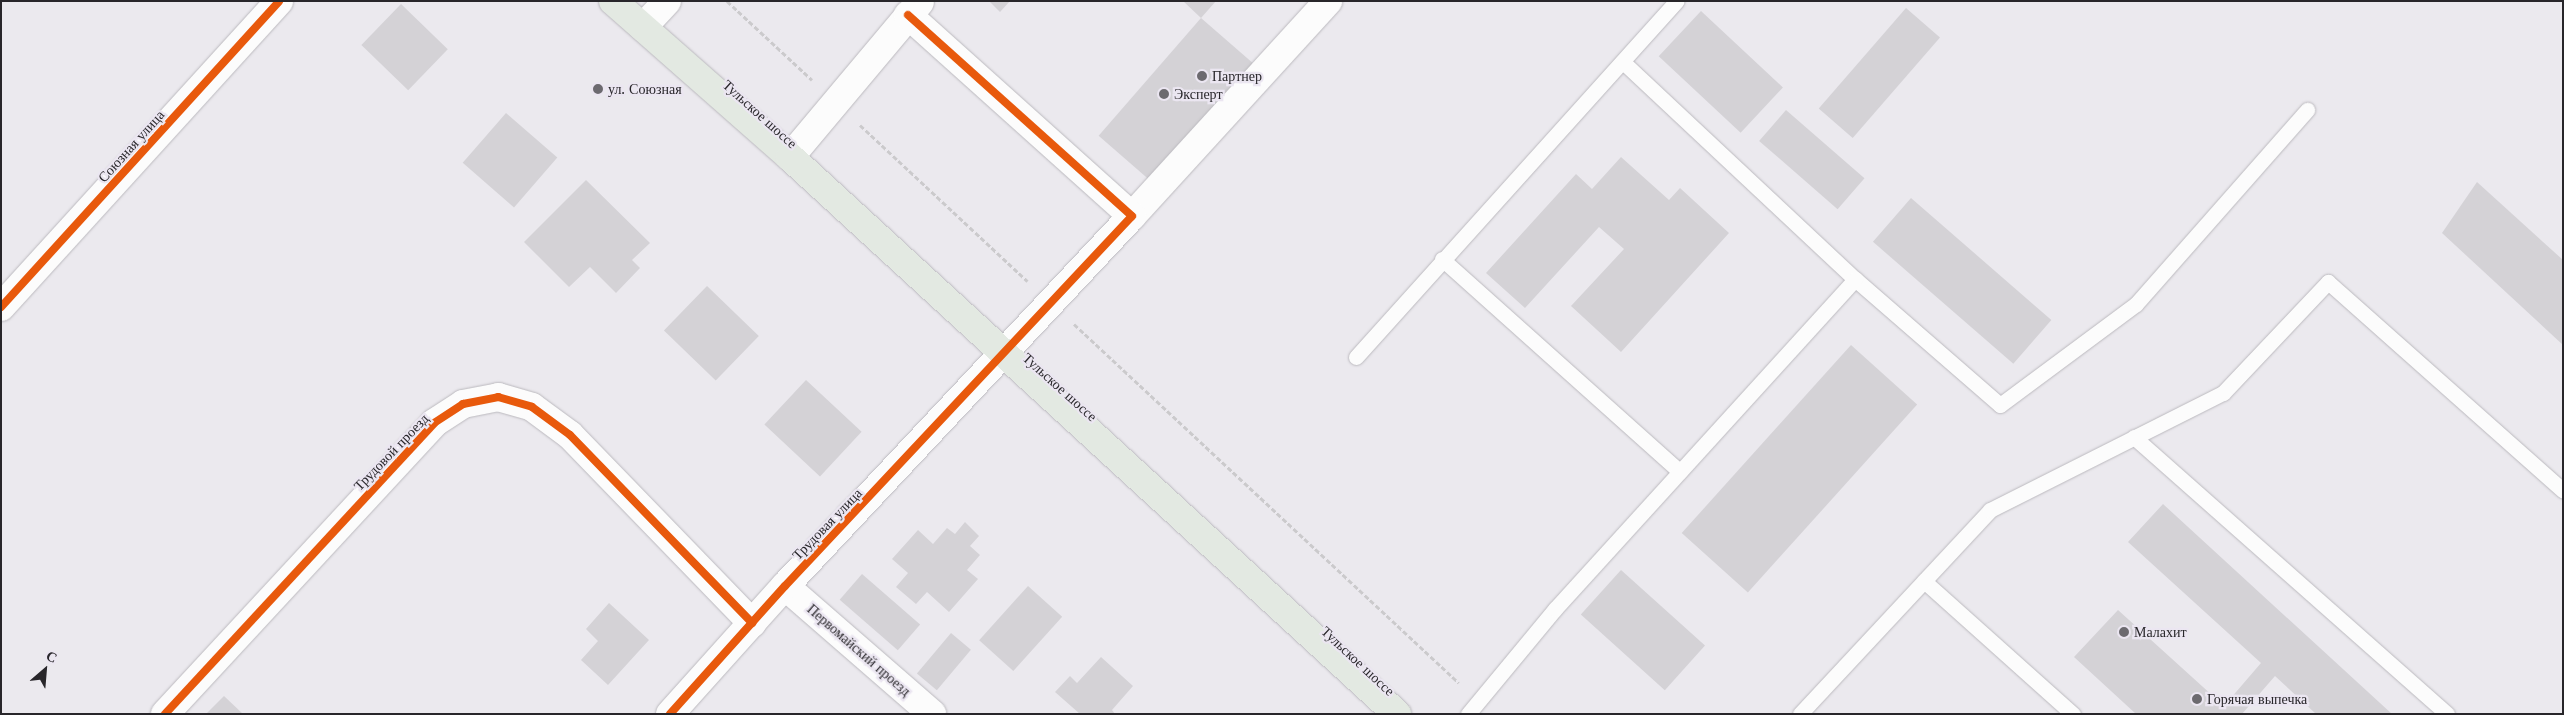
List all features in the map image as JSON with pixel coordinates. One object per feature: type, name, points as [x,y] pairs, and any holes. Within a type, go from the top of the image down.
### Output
[{"type":"main road","name":"Тульское шоссе","points":[[613,1],[790,157],[1397,714]]},
{"type":"street","name":"Союзная улица","points":[[1,307],[279,1]]},
{"type":"street","points":[[643,27],[667,1]]},
{"type":"street","name":"Трудовая улица","points":[[670,714],[785,586],[1052,304],[1325,2]]},
{"type":"street","points":[[790,157],[914,8],[1132,216]]},
{"type":"street","name":"Трудовой проезд","points":[[165,714],[434,423],[463,404],[498,397],[532,407],[570,435],[752,623]]},
{"type":"street","name":"Первомайский проезд","points":[[785,586],[932,714]]},
{"type":"lane","points":[[1356,357],[1442,259],[1677,1]]},
{"type":"lane","points":[[1623,62],[1856,279],[2000,405],[2136,304],[2307,110]]},
{"type":"lane","points":[[1442,259],[1680,472]]},
{"type":"lane","points":[[1468,714],[1555,609],[1856,279]]},
{"type":"lane","points":[[1800,714],[1990,510],[2223,393],[2328,282],[2563,491]]},
{"type":"lane","points":[[2134,438],[2446,714]]},
{"type":"lane","points":[[1924,581],[2073,714]]},
{"type":"path","points":[[727,1],[1479,701]]},
{"type":"building","points":[[989,1],[1010,1],[1000,12]]},
{"type":"building","points":[[1183,1],[1216,1],[1201,18]]},
{"type":"building","points":[[401,4],[448,49],[408,90],[361,45]]},
{"type":"building","points":[[1906,8],[1940,38],[1853,138],[1819,108]]},
{"type":"building","points":[[1701,11],[1783,87],[1741,133],[1659,56]]},
{"type":"building","points":[[1201,18],[1255,65],[1153,183],[1099,136]]},
{"type":"building","points":[[1786,110],[1864,178],[1838,209],[1759,141]]},
{"type":"building","points":[[506,113],[557,158],[514,207],[463,163]]},
{"type":"building","points":[[1621,157],[1669,200],[1680,188],[1729,233],[1621,352],[1571,306],[1624,249],[1599,227],[1525,308],[1486,273],[1576,174],[1592,189]]},
{"type":"building","points":[[586,180],[650,243],[632,260],[640,268],[616,293],[590,267],[569,287],[524,242]]},
{"type":"building","points":[[2477,182],[2563,260],[2563,345],[2442,233]]},
{"type":"building","points":[[1911,198],[2051,320],[2013,364],[1873,242]]},
{"type":"building","points":[[707,286],[759,336],[716,381],[664,331]]},
{"type":"building","points":[[1851,345],[1917,405],[1748,593],[1682,533]]},
{"type":"building","points":[[806,380],[862,432],[820,476],[764,425]]},
{"type":"building","points":[[2163,504],[2392,714],[2316,714],[2275,676],[2242,714],[2136,714],[2074,657],[2118,610],[2224,706],[2261,663],[2128,542]]},
{"type":"building","points":[[965,522],[979,536],[970,546],[980,555],[967,570],[978,579],[949,612],[927,592],[916,604],[896,587],[908,573],[892,559],[918,530],[933,544],[947,528],[955,534]]},
{"type":"building","points":[[1621,570],[1705,646],[1665,690],[1581,615]]},
{"type":"building","points":[[862,574],[920,625],[898,650],[840,600]]},
{"type":"building","points":[[1028,586],[1062,617],[1013,671],[979,640]]},
{"type":"building","points":[[609,603],[649,640],[608,685],[581,660],[598,641],[586,629]]},
{"type":"building","points":[[951,633],[971,650],[937,690],[917,674]]},
{"type":"building","points":[[1101,657],[1133,686],[1112,710],[1115,714],[1080,714],[1055,692],[1070,676],[1077,683]]},
{"type":"building","points":[[224,696],[243,714],[206,714]]},
{"type":"cycle path","points":[[1,307],[279,1]]},
{"type":"cycle path","points":[[670,714],[785,586],[1132,216],[908,15]]},
{"type":"cycle path","points":[[165,714],[434,423],[463,404],[498,397],[532,407],[570,435],[752,623]]},
{"type":"place","name":"Партнер","points":[[1202,76]]},
{"type":"place","name":"ул. Союзная","points":[[598,89]]},
{"type":"place","name":"Эксперт","points":[[1164,94]]},
{"type":"place","name":"Малахит","points":[[2124,632]]},
{"type":"place","name":"Горячая выпечка","points":[[2197,699]]}]
